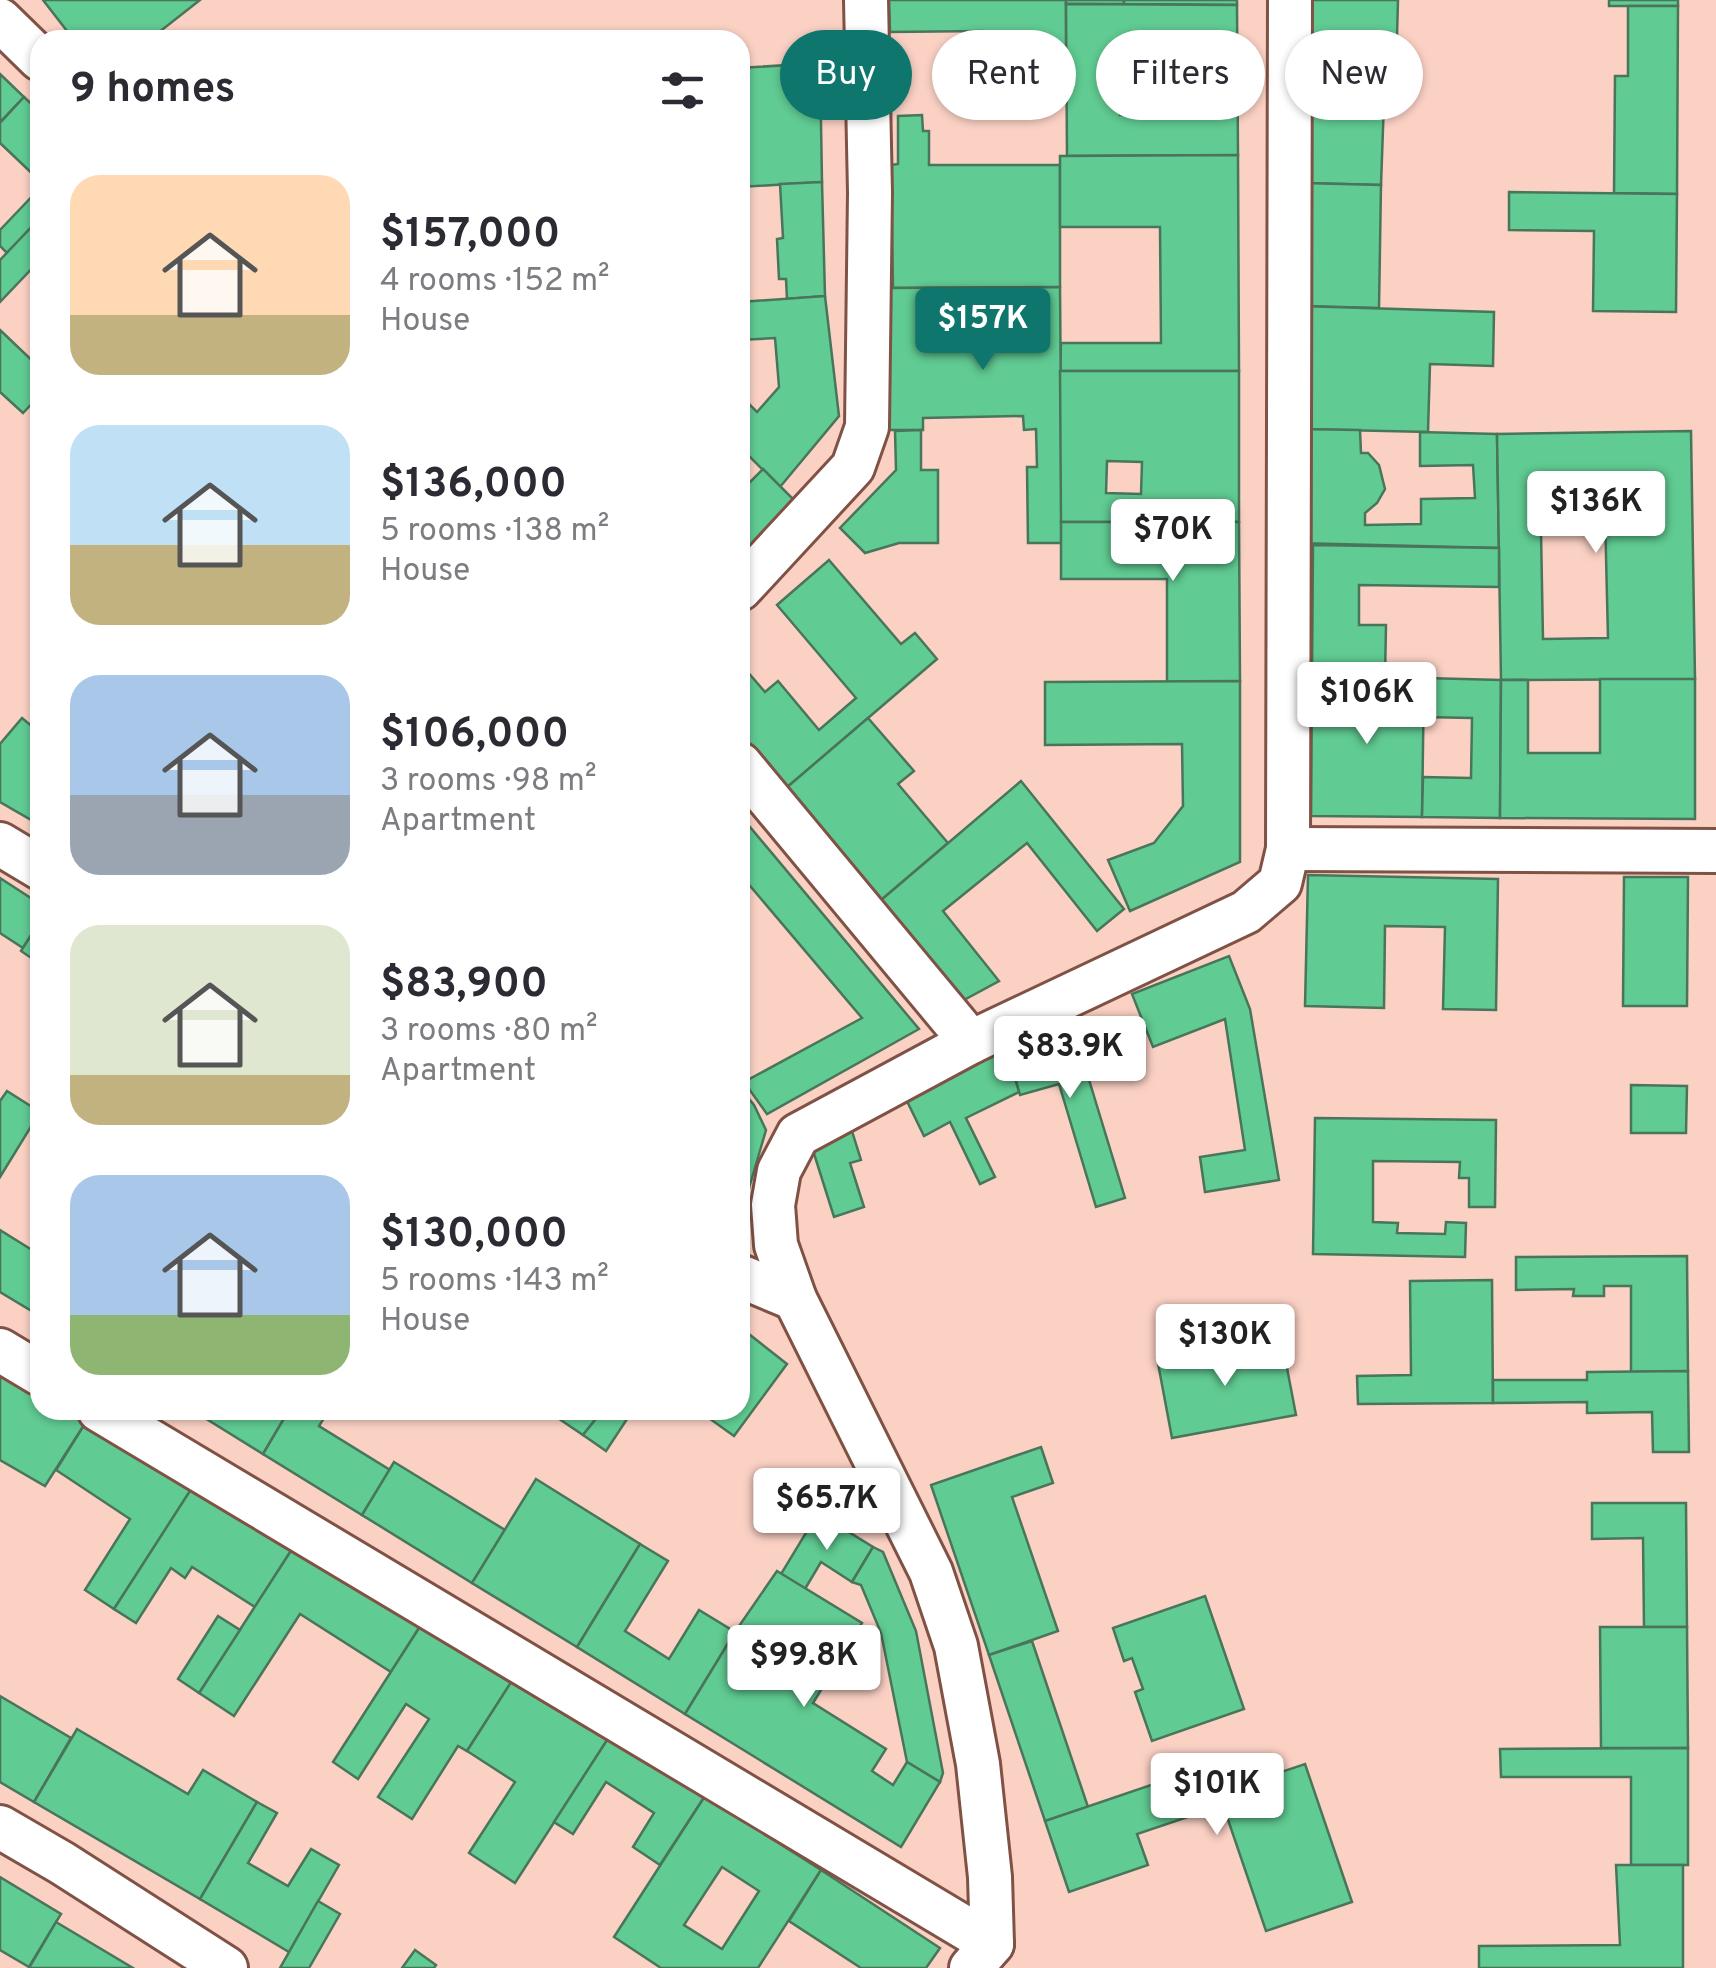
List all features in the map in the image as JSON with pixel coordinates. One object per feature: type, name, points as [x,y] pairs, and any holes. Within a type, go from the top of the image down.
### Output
[{"type":"street","points":[[750,578],[854,467],[867,427],[870,193],[866,0]]},
{"type":"street","points":[[116,1420],[982,1956],[990,1877],[978,1764],[956,1646],[930,1572],[795,1299],[776,1245],[773,1205],[779,1171],[798,1135],[971,1042],[1246,912],[1280,882],[1288,850],[1290,0]]},
{"type":"street","points":[[0,20],[30,49]]},
{"type":"street","points":[[750,776],[971,1042]]},
{"type":"street","points":[[0,844],[30,862]]},
{"type":"street","points":[[1288,850],[1716,851]]},
{"type":"street","points":[[750,1280],[795,1299]]},
{"type":"street","points":[[0,1350],[30,1368]]},
{"type":"street","points":[[0,1827],[226,1968]]},
{"type":"building","points":[[43,0],[200,0],[162,30],[66,30]]},
{"type":"building","points":[[889,0],[1066,0],[1066,30],[890,30]]},
{"type":"building","points":[[1066,0],[1124,0],[1124,4],[1066,4]]},
{"type":"building","points":[[1124,0],[1237,0],[1237,5],[1124,4]]},
{"type":"building","points":[[1308,0],[1398,0],[1397,30],[1307,30]]},
{"type":"building","points":[[1609,0],[1678,0],[1678,6],[1609,6]]},
{"type":"building","points":[[1066,4],[1237,5],[1237,30],[1096,30],[1096,120],[1238,120],[1238,155],[1067,156],[1067,120],[1076,120],[1076,30],[1066,30]]},
{"type":"building","points":[[1628,6],[1678,6],[1677,194],[1614,193],[1615,76],[1628,76]]},
{"type":"building","points":[[780,66],[780,120],[821,120],[822,182],[750,186],[750,67]]},
{"type":"building","points":[[0,74],[24,97],[1,121],[0,120]]},
{"type":"building","points":[[24,97],[30,103],[30,172],[0,143],[0,123]]},
{"type":"building","points":[[912,115],[922,115],[923,131],[929,131],[929,165],[1060,165],[1060,287],[893,288],[891,165],[898,164],[898,120],[912,120]]},
{"type":"building","points":[[1305,120],[1383,120],[1381,185],[1303,183]]},
{"type":"building","points":[[1238,155],[1239,371],[1060,371],[1061,343],[1161,343],[1160,227],[1060,227],[1060,156]]},
{"type":"building","points":[[822,182],[825,296],[787,299],[786,279],[779,279],[777,239],[783,238],[780,184]]},
{"type":"building","points":[[1303,183],[1381,185],[1379,308],[1300,306]]},
{"type":"building","points":[[1509,192],[1677,194],[1676,312],[1593,311],[1594,231],[1509,230]]},
{"type":"building","points":[[30,198],[30,229],[7,253],[0,246],[0,230]]},
{"type":"building","points":[[30,228],[30,270],[0,302],[0,260]]},
{"type":"building","points":[[1060,287],[1062,543],[1028,543],[1027,467],[1037,467],[1036,429],[1024,430],[1023,416],[923,418],[923,430],[888,430],[886,288]]},
{"type":"building","points":[[825,296],[839,416],[780,487],[750,457],[750,405],[757,412],[779,387],[775,338],[750,339],[750,301]]},
{"type":"building","points":[[1300,306],[1494,312],[1493,366],[1430,364],[1428,432],[1297,429]]},
{"type":"building","points":[[0,330],[30,358],[30,406],[23,413],[0,392]]},
{"type":"building","points":[[1060,371],[1239,371],[1239,522],[1061,522]],"holes":[[[1107,461],[1142,462],[1141,494],[1106,493]]]},
{"type":"building","points":[[1297,429],[1360,430],[1361,453],[1368,453],[1379,465],[1385,489],[1365,513],[1365,525],[1421,524],[1421,499],[1475,498],[1473,465],[1420,466],[1420,432],[1497,434],[1499,548],[1294,543]]},
{"type":"building","points":[[921,430],[921,470],[938,470],[938,543],[899,543],[865,553],[840,528],[896,470],[895,431]]},
{"type":"building","points":[[1691,431],[1695,679],[1501,680],[1497,434]],"holes":[[[1540,478],[1581,478],[1582,517],[1605,516],[1608,638],[1543,639]]]},
{"type":"building","points":[[763,469],[800,506],[750,557],[750,482]]},
{"type":"building","points":[[1061,522],[1239,522],[1240,681],[1167,682],[1167,579],[1061,579]]},
{"type":"building","points":[[1313,545],[1499,548],[1499,587],[1359,585],[1359,625],[1386,625],[1385,678],[1312,677]]},
{"type":"building","points":[[829,560],[901,644],[915,633],[937,659],[785,789],[750,748],[750,675],[765,692],[778,681],[819,730],[856,698],[777,605]]},
{"type":"building","points":[[1312,677],[1424,678],[1422,817],[1311,816]]},
{"type":"building","points":[[1424,678],[1501,680],[1500,818],[1422,817],[1423,777],[1471,778],[1472,718],[1423,717]]},
{"type":"building","points":[[1600,679],[1695,679],[1695,819],[1500,818],[1501,680],[1528,680],[1528,753],[1600,753]]},
{"type":"building","points":[[1240,681],[1240,862],[1130,911],[1108,860],[1154,843],[1183,806],[1182,744],[1045,745],[1045,682]]},
{"type":"building","points":[[22,718],[30,725],[30,819],[0,802],[0,744]]},
{"type":"building","points":[[868,718],[914,771],[898,784],[948,843],[880,901],[785,789]]},
{"type":"building","points":[[1021,781],[1124,909],[1097,931],[1027,843],[943,911],[999,981],[964,1000],[880,901]]},
{"type":"building","points":[[750,827],[919,1029],[767,1114],[750,1090],[750,1079],[862,1018],[750,886]]},
{"type":"building","points":[[1308,875],[1498,879],[1496,1010],[1443,1009],[1445,927],[1385,926],[1384,1008],[1305,1006]]},
{"type":"building","points":[[1624,877],[1688,877],[1687,1006],[1623,1006]]},
{"type":"building","points":[[0,878],[30,898],[30,937],[23,948],[0,933]]},
{"type":"building","points":[[30,937],[30,957],[21,951]]},
{"type":"building","points":[[1229,956],[1250,1009],[1279,1180],[1205,1192],[1200,1157],[1245,1150],[1225,1019],[1153,1047],[1132,994]]},
{"type":"building","points":[[1072,1024],[1125,1198],[1096,1207],[1059,1084],[1020,1095],[1005,1045]]},
{"type":"building","points":[[1005,1045],[1019,1092],[966,1118],[995,1177],[980,1184],[950,1122],[924,1136],[904,1095]]},
{"type":"building","points":[[1631,1085],[1687,1086],[1686,1133],[1631,1133]]},
{"type":"building","points":[[7,1091],[30,1106],[30,1128],[0,1177],[0,1101]]},
{"type":"building","points":[[750,1100],[766,1130],[750,1185]]},
{"type":"building","points":[[1315,1118],[1496,1120],[1495,1207],[1469,1207],[1469,1178],[1459,1178],[1460,1162],[1373,1161],[1373,1222],[1398,1223],[1397,1233],[1445,1234],[1446,1222],[1466,1223],[1465,1257],[1313,1254]]},
{"type":"building","points":[[851,1128],[861,1160],[850,1163],[864,1207],[834,1217],[810,1141]]},
{"type":"building","points":[[0,1230],[30,1249],[30,1310],[0,1292]]},
{"type":"building","points":[[1687,1256],[1688,1371],[1631,1372],[1631,1286],[1604,1286],[1604,1296],[1573,1296],[1574,1289],[1516,1290],[1516,1257]]},
{"type":"building","points":[[1492,1280],[1493,1403],[1358,1404],[1357,1376],[1411,1375],[1410,1281]]},
{"type":"building","points":[[750,1335],[787,1364],[750,1414]]},
{"type":"building","points":[[1235,1343],[1237,1355],[1283,1347],[1296,1415],[1172,1438],[1157,1358]]},
{"type":"building","points":[[0,1371],[30,1389],[30,1420],[86,1422],[45,1486],[0,1460]]},
{"type":"building","points":[[1688,1371],[1689,1452],[1653,1452],[1652,1412],[1587,1413],[1587,1402],[1493,1403],[1493,1380],[1587,1380],[1587,1372]]},
{"type":"building","points":[[208,1420],[283,1420],[263,1454]]},
{"type":"building","points":[[283,1420],[323,1420],[319,1426],[390,1470],[362,1515],[263,1454]]},
{"type":"building","points":[[561,1420],[595,1420],[583,1435]]},
{"type":"building","points":[[595,1420],[626,1420],[606,1451],[583,1435]]},
{"type":"building","points":[[712,1420],[746,1420],[734,1436]]},
{"type":"building","points":[[86,1422],[191,1490],[114,1609],[85,1590],[130,1519],[56,1470]]},
{"type":"building","points":[[1041,1447],[1053,1483],[1012,1497],[1058,1631],[989,1655],[931,1485]]},
{"type":"building","points":[[394,1462],[505,1530],[472,1583],[362,1515]]},
{"type":"building","points":[[536,1479],[640,1544],[577,1647],[472,1583]]},
{"type":"building","points":[[197,1480],[296,1543],[255,1607],[192,1567],[185,1578],[171,1568],[136,1623],[114,1609]]},
{"type":"building","points":[[1592,1503],[1686,1503],[1687,1627],[1644,1627],[1643,1538],[1592,1539]]},
{"type":"building","points":[[818,1513],[873,1547],[852,1582],[821,1562],[805,1589],[781,1574]]},
{"type":"building","points":[[296,1543],[421,1625],[391,1672],[300,1614],[234,1716],[199,1693]]},
{"type":"building","points":[[640,1544],[668,1561],[625,1631],[669,1659],[699,1610],[735,1632],[685,1714],[577,1647]]},
{"type":"building","points":[[873,1547],[883,1552],[916,1631],[943,1773],[940,1782],[907,1762],[881,1633],[861,1585],[852,1582]]},
{"type":"building","points":[[777,1571],[862,1623],[813,1703],[886,1749],[872,1771],[893,1785],[907,1762],[940,1782],[901,1847],[685,1714]]},
{"type":"building","points":[[1205,1596],[1244,1709],[1152,1741],[1135,1692],[1143,1689],[1132,1658],[1124,1661],[1113,1628]]},
{"type":"building","points":[[218,1616],[240,1630],[199,1693],[178,1679]]},
{"type":"building","points":[[421,1625],[511,1683],[467,1751],[458,1746],[412,1819],[378,1797],[429,1719],[406,1704],[358,1779],[333,1762]]},
{"type":"building","points":[[1600,1627],[1687,1627],[1688,1748],[1601,1748]]},
{"type":"building","points":[[1032,1641],[1088,1807],[1045,1821],[989,1655]]},
{"type":"building","points":[[517,1673],[611,1734],[515,1883],[469,1853],[515,1782],[467,1751]]},
{"type":"building","points":[[0,1696],[71,1738],[34,1802],[0,1782]]},
{"type":"building","points":[[77,1729],[188,1794],[203,1770],[257,1802],[200,1899],[34,1802]]},
{"type":"building","points":[[611,1734],[705,1796],[660,1865],[633,1847],[654,1813],[606,1782],[573,1834],[554,1822]]},
{"type":"building","points":[[1688,1748],[1688,1865],[1631,1865],[1631,1777],[1501,1777],[1500,1749]]},
{"type":"building","points":[[1305,1764],[1352,1902],[1266,1931],[1223,1805],[1137,1834],[1148,1865],[1069,1892],[1045,1821],[1210,1765],[1219,1793]]},
{"type":"building","points":[[705,1796],[821,1870],[758,1968],[661,1968],[614,1937]],"holes":[[[722,1867],[759,1891],[722,1949],[684,1925]]]},
{"type":"building","points":[[257,1802],[277,1813],[248,1863],[288,1886],[311,1849],[339,1865],[289,1952],[200,1899]]},
{"type":"building","points":[[1616,1865],[1683,1865],[1683,1968],[1479,1968],[1479,1946],[1620,1945]]},
{"type":"building","points":[[821,1870],[940,1948],[926,1968],[861,1968],[789,1921]]},
{"type":"building","points":[[0,1877],[61,1914],[29,1967],[0,1950]]},
{"type":"building","points":[[318,1901],[340,1914],[309,1968],[280,1968]]},
{"type":"building","points":[[56,1922],[133,1968],[29,1968]]},
{"type":"building","points":[[415,1950],[436,1965],[434,1968],[402,1968]]}]
